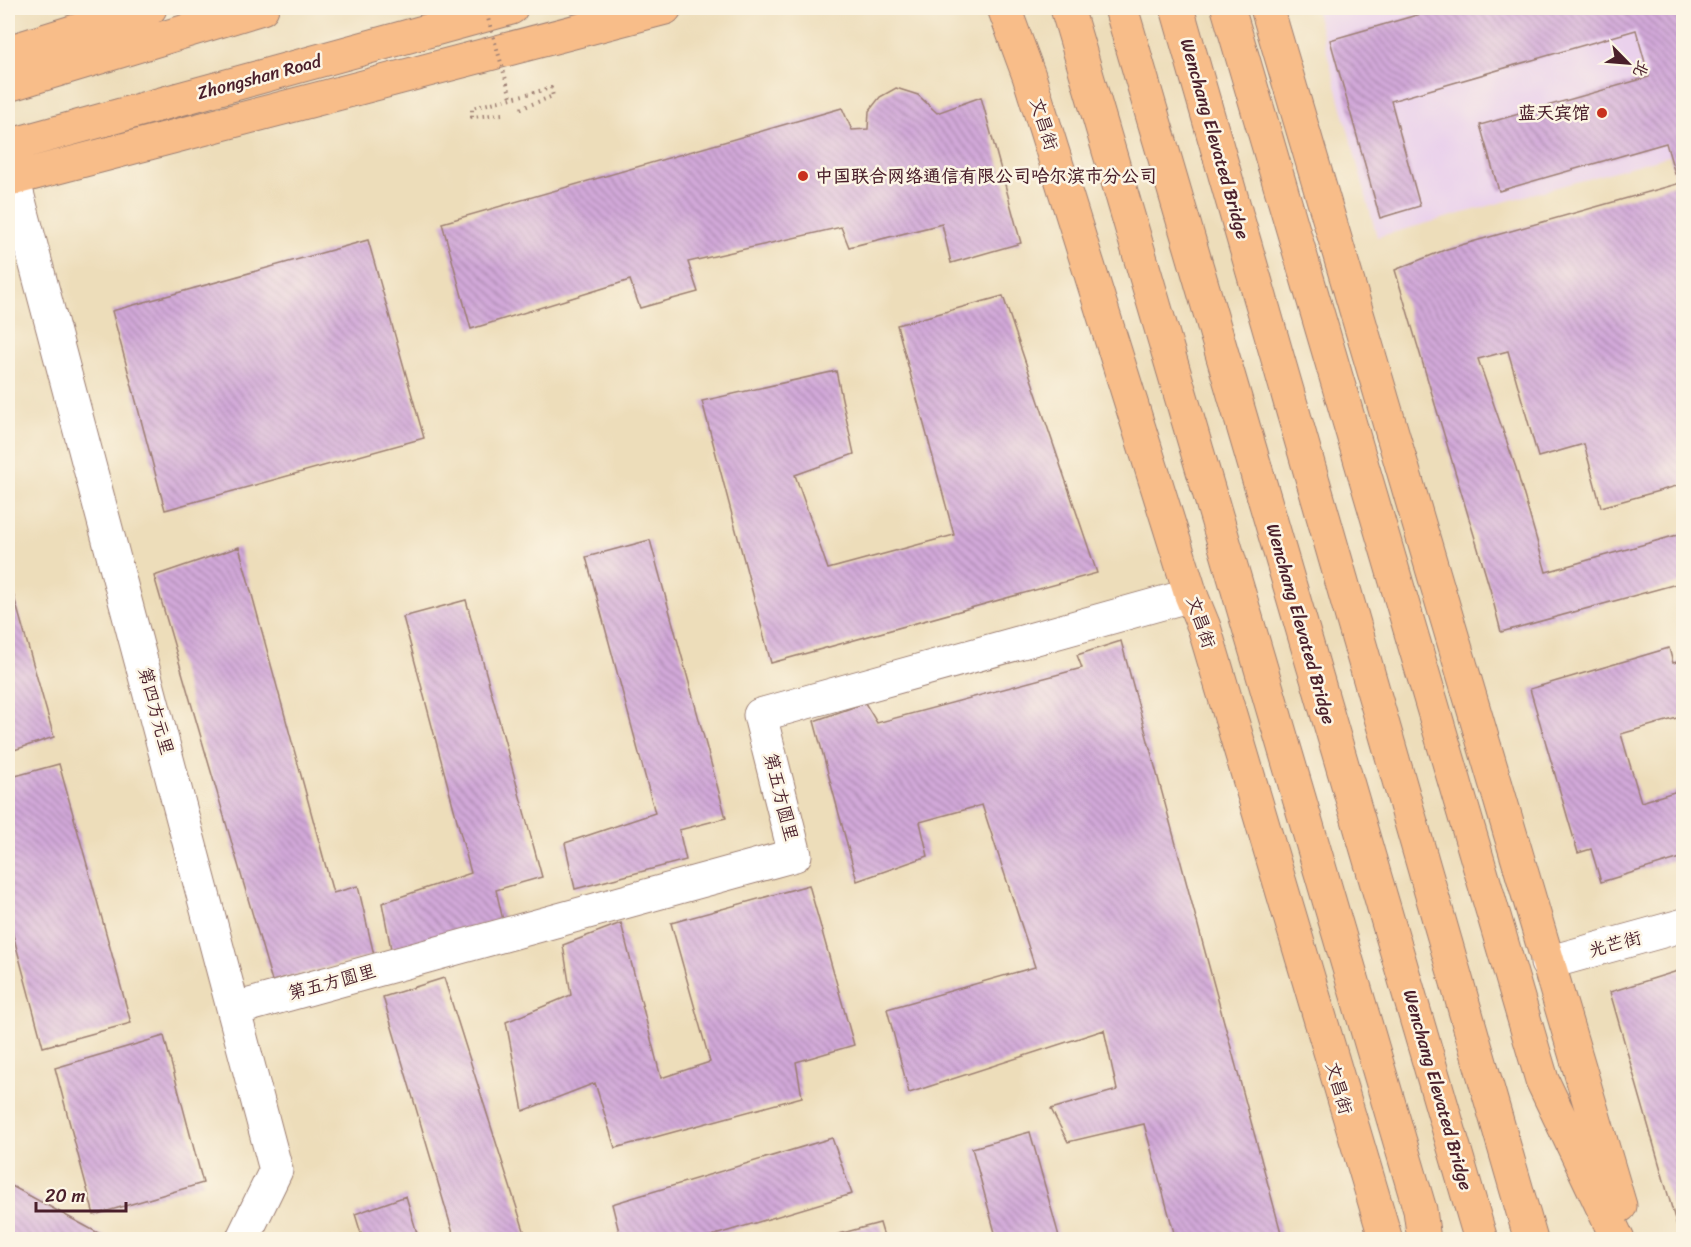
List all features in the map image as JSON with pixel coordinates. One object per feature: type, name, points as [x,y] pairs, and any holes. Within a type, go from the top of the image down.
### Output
[{"type":"main road","points":[[8,52],[150,8]]},
{"type":"main road","points":[[8,85],[262,8]]},
{"type":"main road","name":"Zhongshan Road","points":[[8,146],[511,8]]},
{"type":"main road","points":[[10,179],[665,8]]},
{"type":"main road","name":"文昌街","points":[[1005,8],[1029,75],[1191,595],[1204,627],[1381,1231],[1386,1239]]},
{"type":"main road","points":[[1067,8],[1422,1225]]},
{"type":"main road","name":"Wenchang Elevated Bridge","points":[[1121,8],[1481,1239]]},
{"type":"main road","points":[[1228,8],[1542,1080],[1618,1239]]},
{"type":"main road","points":[[1267,8],[1630,1239]]},
{"type":"main road","name":"Wenchang Elevated Bridge","points":[[1178,10],[1531,1239]]},
{"type":"street","name":"第四方元里","points":[[10,179],[235,1009],[276,1170],[242,1239]]},
{"type":"street","name":"第五方圆里","points":[[235,1009],[795,855],[760,715],[1191,595]]},
{"type":"street","name":"光芒街","points":[[1547,963],[1683,925]]},
{"type":"path","points":[[485,8],[511,97]]},
{"type":"path","points":[[502,114],[472,117],[472,108],[551,88],[553,96],[517,110]]},
{"type":"shaded area","name":"蓝天宾馆","points":[[1315,8],[1683,8],[1683,152],[1377,237]]},
{"type":"building","name":"蓝天宾馆","points":[[1441,8],[1684,8],[1684,171],[1675,174],[1666,143],[1499,191],[1480,125],[1649,77],[1636,30],[1391,101],[1420,206],[1380,218],[1330,40]]},
{"type":"building","name":"中国联合网络通信有限公司哈尔滨市分公司","points":[[896,88],[918,95],[937,113],[981,97],[1021,243],[951,263],[942,224],[849,247],[841,227],[688,262],[698,292],[640,308],[630,280],[471,329],[442,223],[842,108],[852,130],[868,129],[869,111],[880,97]]},
{"type":"building","points":[[1684,182],[1684,484],[1601,507],[1584,444],[1538,457],[1508,351],[1478,359],[1516,468],[1546,572],[1684,533],[1684,582],[1501,632],[1395,270],[1447,249]]},
{"type":"building","points":[[368,240],[424,438],[165,510],[112,311]]},
{"type":"building","points":[[1003,296],[1097,573],[771,663],[702,401],[836,371],[854,454],[795,475],[828,569],[954,535],[897,325]]},
{"type":"building","points":[[650,540],[726,818],[679,830],[686,860],[575,889],[565,843],[655,813],[586,557]]},
{"type":"building","points":[[239,547],[333,893],[358,886],[374,955],[272,981],[154,576]]},
{"type":"building","points":[[8,576],[54,737],[8,752]]},
{"type":"building","points":[[466,600],[542,877],[496,890],[503,920],[391,949],[382,903],[471,873],[403,617]]},
{"type":"building","points":[[1121,641],[1283,1240],[1176,1240],[1144,1124],[1068,1142],[1051,1109],[1117,1090],[1104,1030],[909,1093],[887,1009],[1035,967],[982,805],[920,822],[928,856],[857,881],[814,721],[865,703],[877,723],[1082,668],[1077,655]]},
{"type":"building","points":[[1669,648],[1673,663],[1684,660],[1684,716],[1621,734],[1641,802],[1684,789],[1684,857],[1601,882],[1591,849],[1578,853],[1530,689]]},
{"type":"building","points":[[59,764],[131,1023],[43,1047],[8,916],[8,778]]},
{"type":"building","points":[[809,885],[854,1045],[796,1062],[802,1097],[615,1148],[595,1083],[523,1111],[506,1022],[571,995],[563,945],[621,923],[661,1078],[710,1062],[671,923]]},
{"type":"building","points":[[1684,969],[1684,1240],[1681,1240],[1610,992]]},
{"type":"building","points":[[444,978],[527,1240],[455,1240],[383,997]]},
{"type":"building","points":[[164,1036],[203,1183],[94,1215],[55,1068]]},
{"type":"building","points":[[1030,1132],[1060,1240],[997,1240],[972,1148]]},
{"type":"building","points":[[832,1138],[852,1194],[698,1240],[621,1240],[612,1204]]},
{"type":"building","points":[[8,1184],[111,1240],[8,1240]]},
{"type":"building","points":[[406,1196],[419,1240],[363,1240],[355,1214]]},
{"type":"building","points":[[880,1223],[885,1240],[820,1240],[820,1239]]},
{"type":"place","name":"蓝天宾馆","points":[[1602,113]]},
{"type":"place","name":"中国联合网络通信有限公司哈尔滨市分公司","points":[[803,176]]}]
